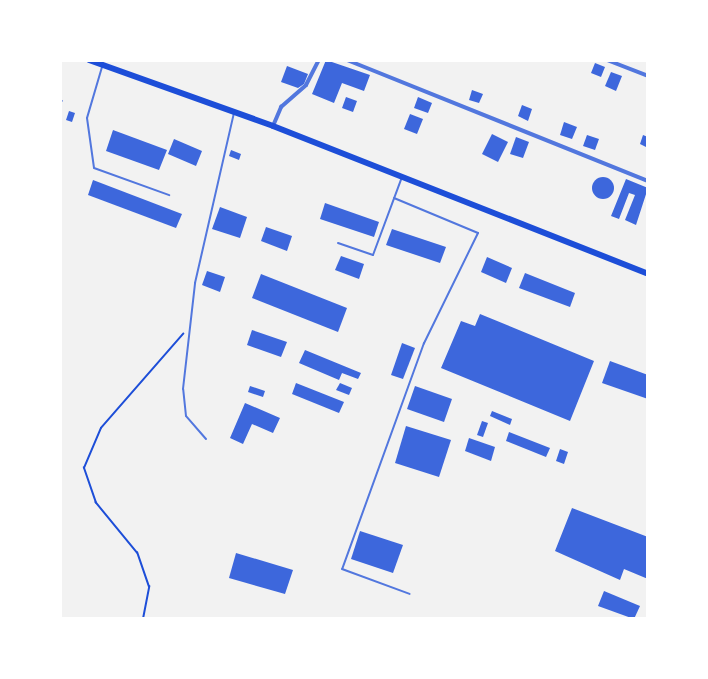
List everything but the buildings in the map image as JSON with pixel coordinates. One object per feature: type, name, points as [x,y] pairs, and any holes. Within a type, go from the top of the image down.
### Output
[{"type":"main road","points":[[89,60],[234,111],[648,274]]},
{"type":"street","points":[[273,126],[281,107],[306,85],[319,60]]},
{"type":"street","points":[[347,60],[648,181]]},
{"type":"street","points":[[607,60],[648,76]]},
{"type":"lane","points":[[102,64],[87,118],[94,168],[169,195]]},
{"type":"lane","points":[[206,440],[186,416],[192,324],[209,209],[234,111]]},
{"type":"lane","points":[[338,243],[374,255],[402,177]]},
{"type":"lane","points":[[394,198],[478,233],[424,343],[342,569],[410,594]]},
{"type":"path","points":[[143,619],[149,587],[137,554],[96,503],[84,468],[101,428],[192,324]]}]
